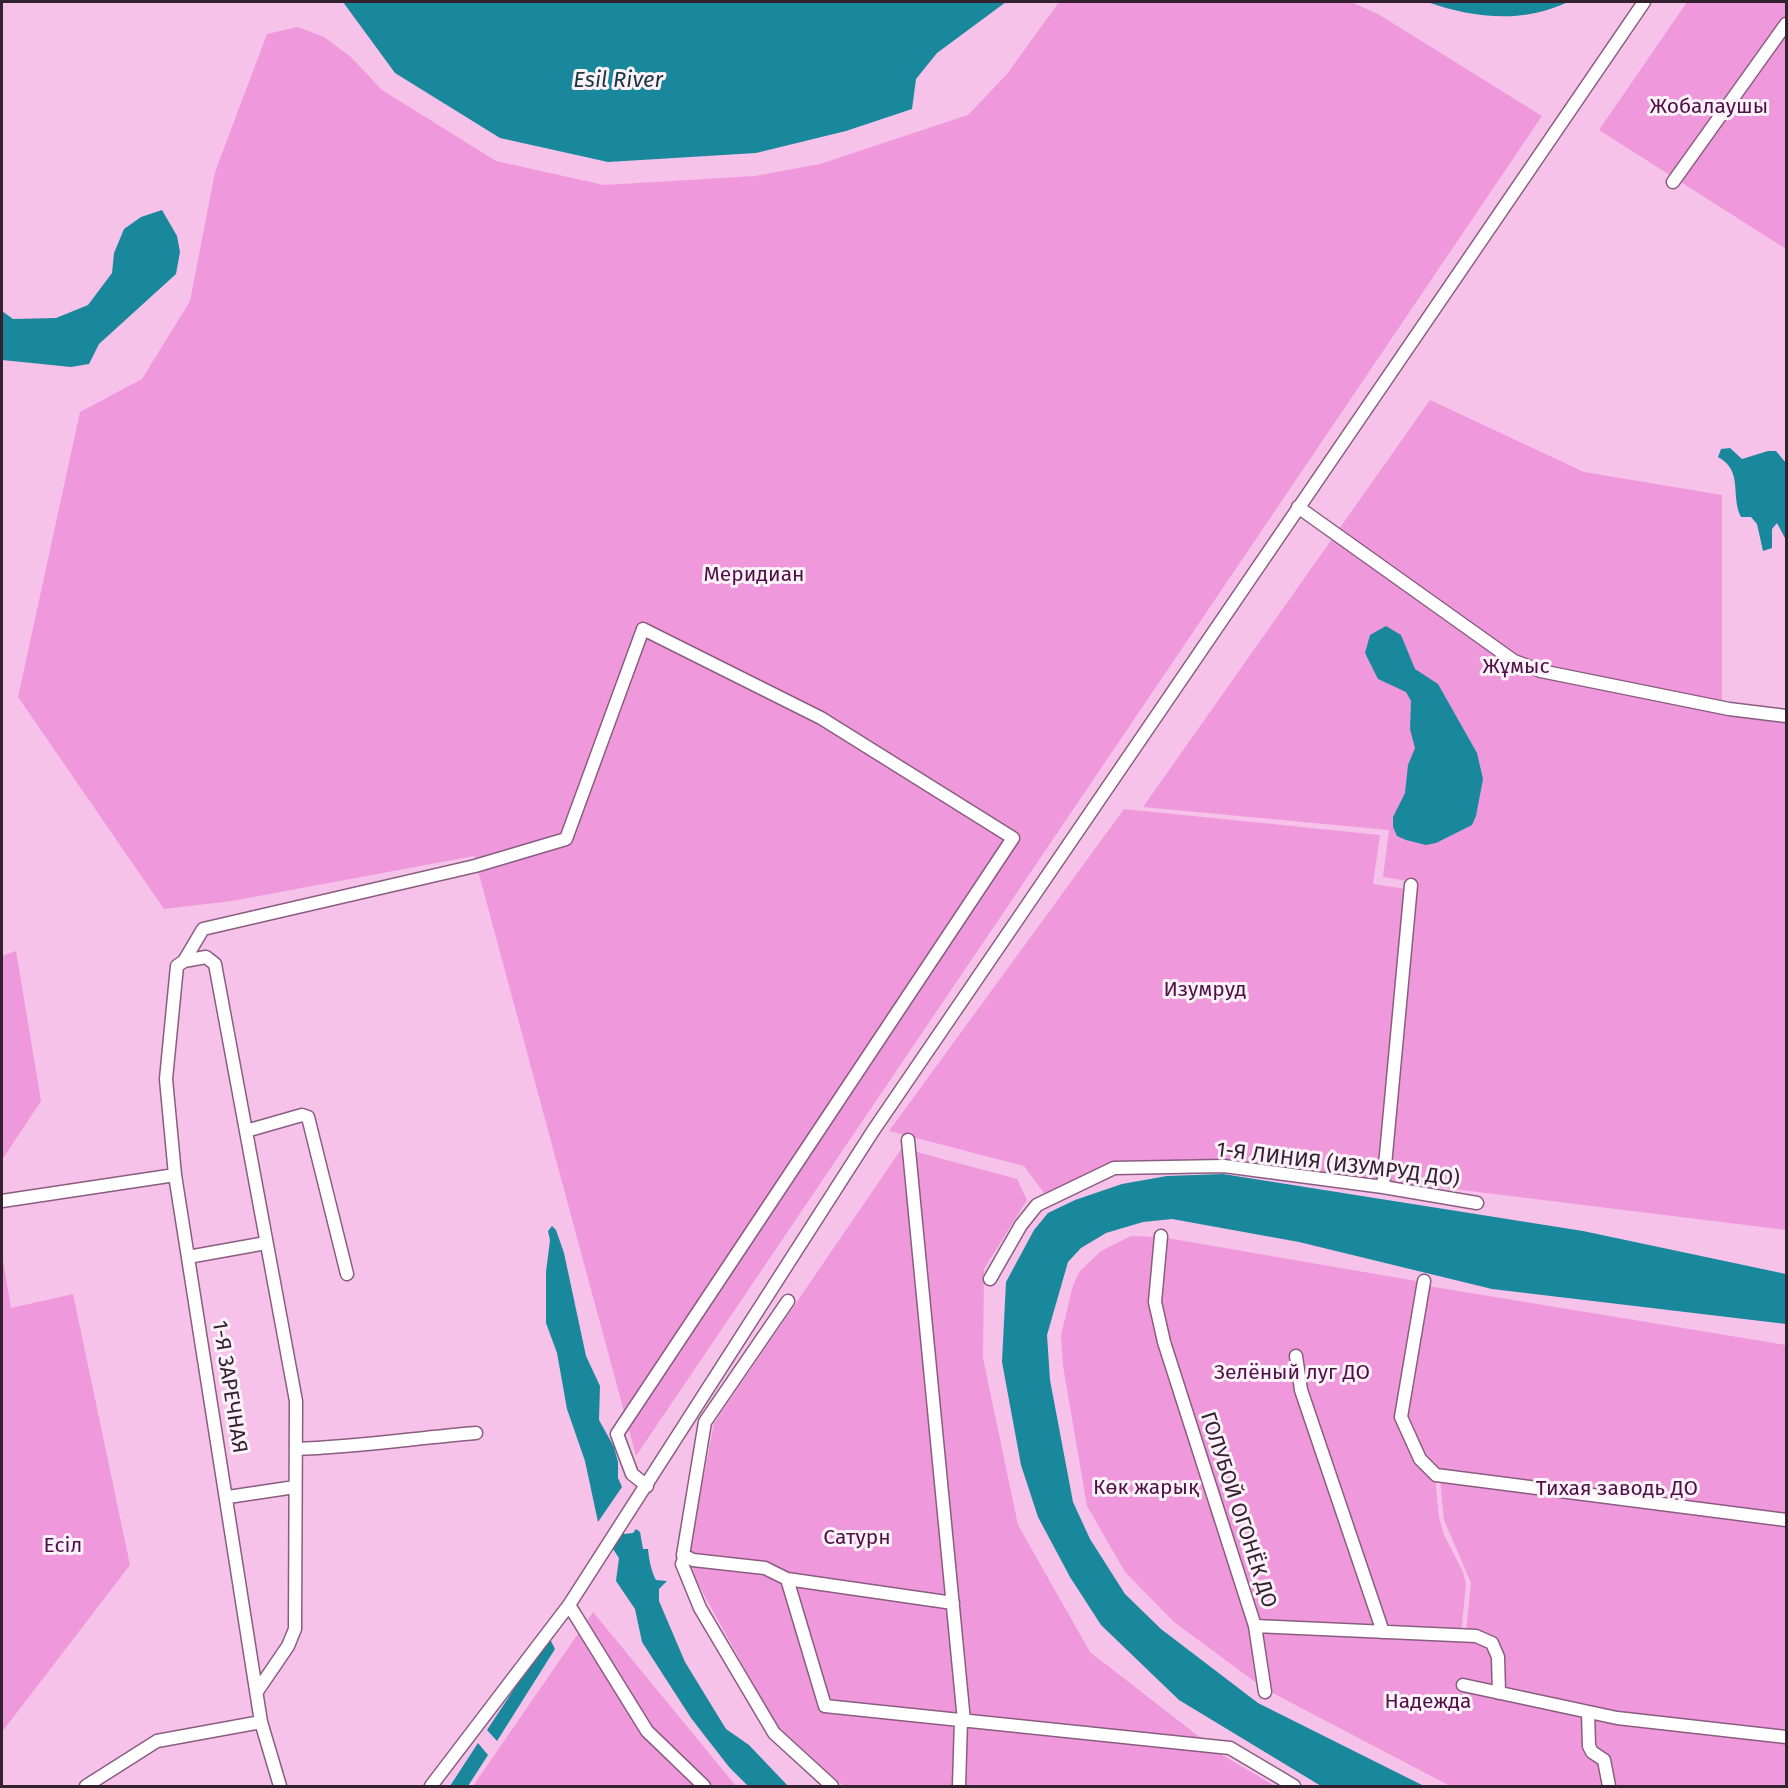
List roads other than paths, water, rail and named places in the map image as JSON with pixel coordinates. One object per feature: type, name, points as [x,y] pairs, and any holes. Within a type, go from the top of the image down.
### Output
[{"type":"street","points":[[431,1786],[569,1605],[873,1131],[1644,2]]},
{"type":"street","points":[[1673,182],[1786,24]]},
{"type":"street","points":[[1298,507],[1514,661],[1541,671],[1564,676],[1729,709],[1786,716]]},
{"type":"street","points":[[184,961],[203,929],[475,866],[566,839],[644,629],[821,717],[1013,838],[617,1434],[632,1474],[647,1486]]},
{"type":"street","points":[[1383,1187],[1411,885]]},
{"type":"street","points":[[184,961],[206,957],[215,964],[296,1401],[294,1635],[258,1690]]},
{"type":"street","name":"1-Я ЗАРЕЧНАЯ","points":[[184,961],[177,964],[166,1079],[175,1175],[228,1497],[261,1722],[280,1786]]},
{"type":"street","points":[[246,1131],[302,1115],[308,1117],[346,1274]]},
{"type":"street","points":[[908,1140],[963,1721],[959,1786]]},
{"type":"street","name":"1-Я ЛИНИЯ (ИЗУМРУД ДО)","points":[[990,1279],[1022,1225],[1037,1205],[1114,1168],[1224,1166],[1383,1187],[1477,1203]]},
{"type":"street","points":[[2,1201],[175,1175]]},
{"type":"street","name":"ГОЛУБОЙ ОГОНЁК ДО","points":[[1161,1236],[1155,1302],[1164,1342],[1255,1626],[1265,1692]]},
{"type":"street","points":[[188,1257],[266,1243]]},
{"type":"street","points":[[1424,1281],[1401,1417],[1420,1460],[1436,1475],[1786,1520]]},
{"type":"street","points":[[788,1301],[705,1422],[682,1549],[685,1556],[693,1560],[765,1568],[787,1579],[953,1603]]},
{"type":"street","points":[[1296,1356],[1301,1390],[1383,1632]]},
{"type":"street","points":[[296,1449],[339,1447],[366,1442],[476,1433]]},
{"type":"street","points":[[228,1497],[295,1487]]},
{"type":"street","points":[[685,1556],[682,1564],[700,1608],[774,1733],[832,1786]]},
{"type":"street","points":[[787,1579],[825,1706],[1230,1748],[1294,1786]]},
{"type":"street","points":[[569,1605],[647,1731],[704,1786]]},
{"type":"street","points":[[1255,1626],[1476,1636],[1492,1643],[1498,1657],[1499,1693]]},
{"type":"street","points":[[1463,1685],[1617,1718],[1786,1737]]},
{"type":"street","points":[[1588,1712],[1589,1746],[1592,1752],[1604,1760],[1609,1786]]},
{"type":"street","points":[[86,1786],[157,1741],[261,1722]]},
{"type":"water","name":"Esil River","points":[[343,2],[1006,2],[937,53],[916,79],[912,109],[846,131],[756,153],[608,162],[500,138],[395,73]]},
{"type":"water","points":[[1427,2],[1568,2],[1533,14],[1498,16],[1462,12]]},
{"type":"water","points":[[162,210],[177,236],[180,252],[176,274],[99,344],[89,364],[71,367],[2,360],[2,311],[13,319],[56,318],[88,305],[112,273],[114,253],[124,229],[141,217]]},
{"type":"water","points":[[1730,448],[1742,459],[1768,451],[1776,451],[1786,463],[1786,540],[1777,523],[1772,529],[1772,548],[1763,551],[1757,524],[1751,517],[1741,517],[1731,469],[1718,457],[1721,449]]},
{"type":"water","points":[[1386,626],[1401,635],[1415,669],[1438,684],[1477,753],[1483,779],[1472,825],[1436,843],[1426,845],[1406,840],[1397,836],[1393,827],[1393,817],[1405,793],[1408,765],[1415,748],[1410,729],[1411,701],[1406,692],[1378,679],[1365,653],[1370,635]]},
{"type":"water","points":[[1223,1174],[1583,1231],[1786,1274],[1786,1324],[1492,1289],[1299,1242],[1172,1219],[1143,1222],[1106,1233],[1081,1248],[1068,1262],[1047,1335],[1050,1380],[1073,1502],[1090,1539],[1125,1594],[1161,1629],[1258,1703],[1424,1786],[1321,1786],[1179,1700],[1101,1625],[1070,1577],[1038,1517],[1021,1465],[1002,1362],[1006,1282],[1034,1230],[1048,1213],[1075,1200],[1122,1184],[1167,1176]]},
{"type":"water","points":[[552,1226],[556,1230],[564,1253],[586,1356],[600,1386],[599,1420],[614,1447],[618,1462],[618,1478],[622,1487],[598,1522],[585,1461],[567,1409],[557,1353],[546,1323],[546,1272],[550,1240],[548,1231]]},
{"type":"water","points":[[636,1529],[640,1532],[643,1549],[648,1549],[650,1565],[656,1580],[667,1581],[659,1589],[659,1601],[685,1662],[726,1729],[749,1745],[788,1786],[748,1786],[729,1767],[691,1718],[642,1642],[635,1609],[616,1581],[619,1558],[611,1546],[621,1530],[624,1534],[633,1533]]},
{"type":"water","points":[[550,1639],[555,1649],[497,1741],[487,1730],[542,1647]]},
{"type":"water","points":[[478,1743],[488,1755],[468,1786],[450,1786]]},
{"type":"park label","name":"Жобалаушы","points":[[1709,107]]},
{"type":"park label","name":"Меридиан","points":[[754,575]]},
{"type":"park label","name":"Жұмыс","points":[[1516,667]]},
{"type":"park label","name":"Изумруд","points":[[1205,990]]},
{"type":"park label","name":"Зелёный луг ДО","points":[[1292,1373]]},
{"type":"park label","name":"Көк жарық","points":[[1146,1488]]},
{"type":"park label","name":"Тихая заводь ДО","points":[[1617,1489]]},
{"type":"park label","name":"Сатурн","points":[[857,1538]]},
{"type":"park label","name":"Есіл","points":[[63,1546]]},
{"type":"park label","name":"Надежда","points":[[1428,1702]]}]
